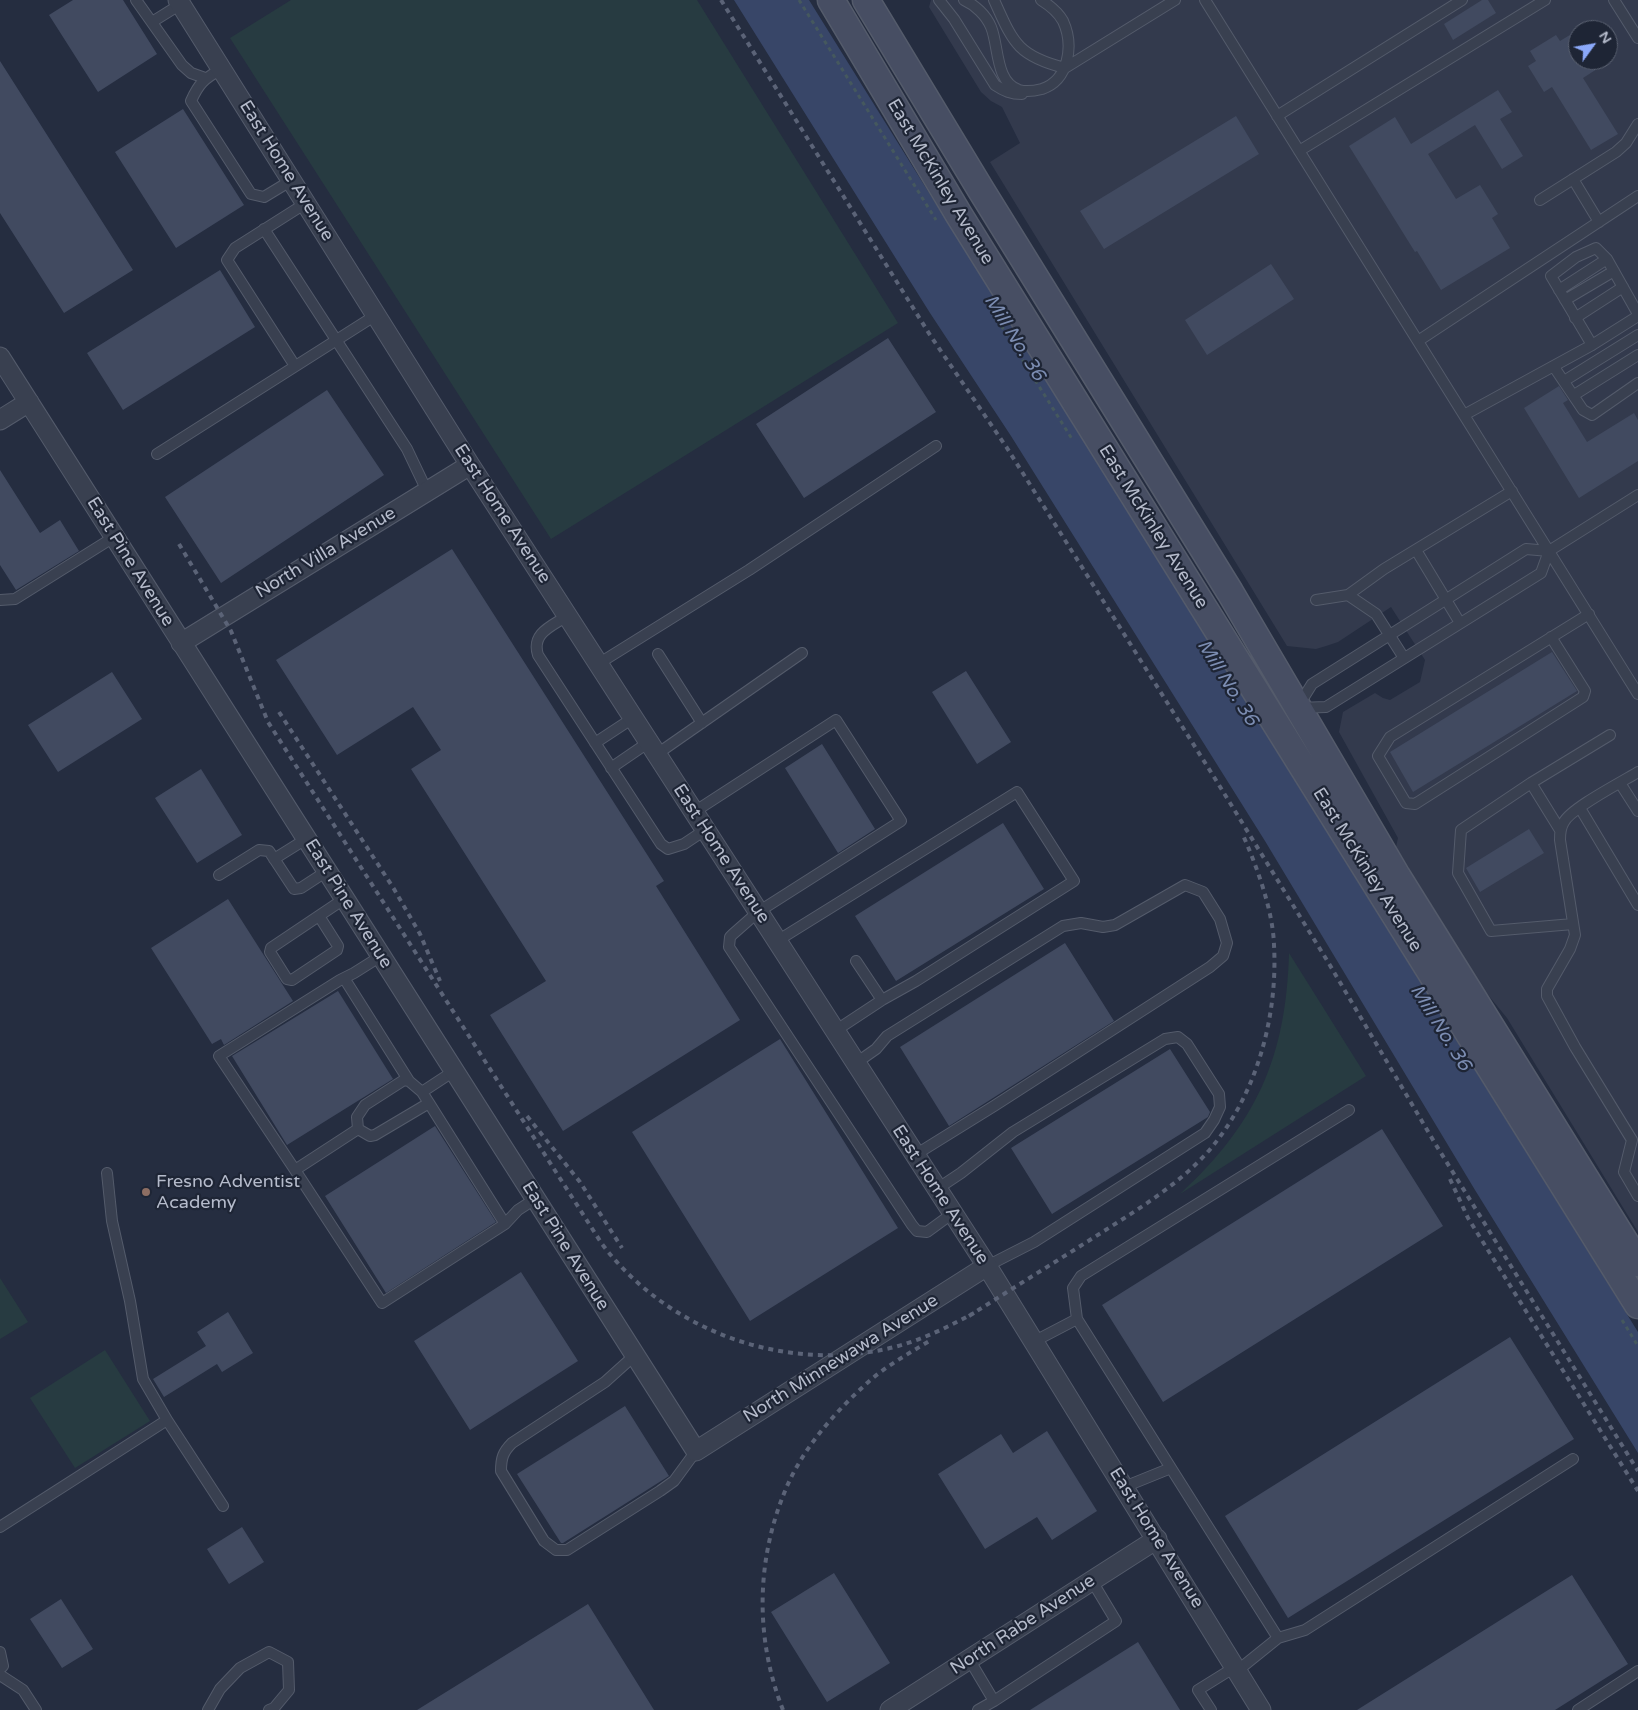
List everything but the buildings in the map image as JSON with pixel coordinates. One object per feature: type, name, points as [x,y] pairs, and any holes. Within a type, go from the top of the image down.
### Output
[{"type":"main road","name":"East McKinley Avenue","points":[[831,0],[863,9],[981,190],[1230,592],[1397,876],[1638,1264]]},
{"type":"main road","name":"East McKinley Avenue","points":[[863,9],[959,215],[1638,1305]]},
{"type":"main road","points":[[959,215],[1017,278],[1068,356],[1080,366],[1090,365]]},
{"type":"main road","points":[[1076,404],[1092,402],[1104,411],[1166,513],[1230,592]]},
{"type":"main road","points":[[1274,722],[1297,708]]},
{"type":"street","name":"East Home Avenue","points":[[179,2],[470,465],[987,1266],[1261,1710]]},
{"type":"street","name":"East Pine Avenue","points":[[0,357],[696,1451]]},
{"type":"street","points":[[0,420],[29,402]]},
{"type":"street","name":"North Villa Avenue","points":[[181,643],[470,465]]},
{"type":"street","name":"North Minnewawa Avenue","points":[[696,1451],[987,1266]]},
{"type":"street","name":"North Rabe Avenue","points":[[890,1710],[1157,1539]]},
{"type":"lane","points":[[136,0],[182,65],[191,73],[205,78]]},
{"type":"lane","points":[[939,0],[954,20],[995,85],[1012,94],[1024,94],[1052,84],[1065,68],[1175,0]]},
{"type":"lane","points":[[964,0],[979,10],[991,27],[1003,73],[1009,84],[1020,90],[1036,90]]},
{"type":"lane","points":[[994,0],[1008,30],[1023,50],[1031,57],[1046,64],[1065,68]]},
{"type":"lane","points":[[1041,0],[1051,7],[1062,20],[1068,35],[1065,68]]},
{"type":"lane","points":[[1205,0],[1638,694]]},
{"type":"lane","points":[[1277,116],[1462,0]]},
{"type":"lane","points":[[1299,151],[1545,0]]},
{"type":"lane","points":[[1614,0],[1638,38]]},
{"type":"lane","points":[[152,22],[179,2]]},
{"type":"lane","points":[[222,69],[205,78],[197,88],[191,101],[250,194],[264,197],[292,180]]},
{"type":"lane","points":[[1540,200],[1616,152],[1626,143],[1638,124]]},
{"type":"lane","points":[[1574,178],[1599,222]]},
{"type":"lane","points":[[1418,341],[1638,196]]},
{"type":"lane","points":[[295,366],[228,260],[235,248],[306,203]]},
{"type":"lane","points":[[264,230],[407,449],[427,491]]},
{"type":"lane","points":[[1464,416],[1592,345],[1638,315],[1607,259],[1596,248],[1576,258],[1551,276],[1592,345]]},
{"type":"lane","points":[[1559,290],[1607,259]]},
{"type":"lane","points":[[1565,300],[1614,271]]},
{"type":"lane","points":[[1576,318],[1623,287]]},
{"type":"lane","points":[[158,454],[376,315]]},
{"type":"lane","points":[[1564,381],[1638,335]]},
{"type":"lane","points":[[1574,395],[1638,356]]},
{"type":"lane","points":[[1554,367],[1584,410],[1592,415],[1638,383]]},
{"type":"lane","points":[[598,664],[749,570],[936,446]]},
{"type":"lane","points":[[1316,600],[1348,595],[1384,570],[1512,491]]},
{"type":"lane","points":[[1297,708],[1312,684],[1526,549],[1549,551],[1638,496]]},
{"type":"lane","points":[[0,600],[15,599],[114,537]]},
{"type":"lane","points":[[1416,550],[1460,623]]},
{"type":"lane","points":[[1297,708],[1326,707],[1541,573],[1549,551]]},
{"type":"lane","points":[[1348,595],[1376,614],[1404,658]]},
{"type":"lane","points":[[1551,638],[1585,691],[1583,697],[1415,804],[1406,803],[1378,756],[1390,737],[1589,614]]},
{"type":"lane","points":[[567,616],[543,632],[537,640],[538,655],[661,844],[668,849],[684,844],[705,830]]},
{"type":"lane","points":[[611,768],[702,723],[802,653]]},
{"type":"lane","points":[[658,654],[702,723]]},
{"type":"lane","points":[[595,743],[633,718]]},
{"type":"lane","points":[[694,812],[836,720],[901,821],[758,912],[730,938],[729,944],[731,951],[916,1231],[927,1232],[953,1213]]},
{"type":"lane","points":[[1574,924],[1491,931],[1458,873],[1461,830],[1531,783],[1610,736]]},
{"type":"lane","points":[[1638,772],[1571,813],[1564,821],[1560,830],[1575,935],[1570,949],[1546,989],[1547,996],[1575,1047],[1632,1140],[1624,1172],[1638,1196]]},
{"type":"lane","points":[[1531,783],[1560,830]]},
{"type":"lane","points":[[1620,783],[1638,812]]},
{"type":"lane","points":[[777,940],[1016,792],[1074,881],[835,1031]]},
{"type":"lane","points":[[1580,808],[1638,905]]},
{"type":"lane","points":[[274,859],[306,839]]},
{"type":"lane","points":[[219,875],[259,850],[269,850],[294,889],[301,888],[327,871]]},
{"type":"lane","points":[[856,1064],[876,1049],[887,1036],[1062,926],[1081,922],[1102,927],[1115,925],[1185,885],[1203,892],[1220,919],[1227,943],[1223,956],[1202,973],[915,1155]]},
{"type":"lane","points":[[318,916],[338,946],[337,950],[292,980],[287,979],[270,952],[271,948],[318,916],[344,899]]},
{"type":"lane","points":[[381,956],[218,1056],[382,1303],[505,1224],[518,1210],[536,1199]]},
{"type":"lane","points":[[856,961],[882,1000]]},
{"type":"lane","points":[[344,978],[409,1081],[422,1092],[505,1224]]},
{"type":"lane","points":[[937,1189],[1013,1132],[1165,1038],[1178,1036],[1187,1044],[1220,1094],[1220,1107],[1205,1133],[1034,1242],[987,1266]]},
{"type":"lane","points":[[422,1092],[454,1071]]},
{"type":"lane","points":[[358,1129],[356,1117],[366,1104],[404,1080],[409,1081]]},
{"type":"lane","points":[[358,1129],[370,1136],[375,1135],[428,1103]]},
{"type":"lane","points":[[1278,1638],[1077,1319],[1073,1288],[1081,1276],[1349,1110]]},
{"type":"lane","points":[[295,1170],[358,1129]]},
{"type":"lane","points":[[107,1173],[112,1220],[130,1301],[143,1380],[223,1506]]},
{"type":"lane","points":[[1033,1342],[1077,1319]]},
{"type":"lane","points":[[635,1355],[597,1387],[512,1443],[503,1452],[501,1471],[544,1541],[556,1550],[567,1550],[660,1492],[674,1481],[696,1451]]},
{"type":"lane","points":[[0,1527],[167,1420]]},
{"type":"lane","points":[[1210,1710],[1198,1690],[1236,1669],[1278,1638],[1305,1630],[1573,1459]]},
{"type":"lane","points":[[1124,1487],[1171,1468]]},
{"type":"lane","points":[[978,1710],[1116,1622],[1092,1581]]},
{"type":"lane","points":[[0,1652],[3,1666],[0,1669]]},
{"type":"lane","points":[[208,1710],[220,1689],[240,1668],[269,1652],[288,1662],[289,1690],[274,1708],[269,1710]]},
{"type":"lane","points":[[969,1659],[994,1701]]},
{"type":"lane","points":[[1578,1710],[1638,1671]]},
{"type":"lane","points":[[0,1675],[23,1690],[36,1710]]},
{"type":"shaded area","points":[[291,0],[697,0],[898,323],[551,539],[230,38]]},
{"type":"shaded area","points":[[931,0],[1638,0],[1638,1232],[1507,1018],[1484,990],[1396,847],[1398,838],[1339,732],[1343,712],[1375,693],[1390,700],[1420,682],[1425,660],[1391,607],[1338,642],[1316,649],[1287,646],[990,162],[1020,143],[1002,107],[991,101],[981,92],[929,7]]},
{"type":"shaded area","points":[[1289,953],[1366,1076],[1180,1194],[1207,1168],[1229,1141],[1248,1114],[1262,1086],[1282,1025],[1287,990]]},
{"type":"shaded area","points":[[0,1278],[28,1322],[0,1339]]},
{"type":"shaded area","points":[[105,1350],[150,1421],[75,1468],[30,1398]]},
{"type":"water","name":"Mill No. 36","points":[[734,0],[809,0],[1638,1332],[1638,1453],[1475,1190],[1265,841]]},
{"type":"railway","points":[[721,0],[930,335],[1007,448],[1214,777],[1328,962],[1436,1145],[1638,1471]]},
{"type":"railway","points":[[179,544],[231,631],[268,722],[602,1244],[629,1274],[659,1300],[693,1321],[729,1337],[767,1349],[806,1354],[846,1355],[886,1349],[909,1343],[974,1313]]},
{"type":"railway","points":[[279,712],[394,889],[420,934],[440,981]]},
{"type":"railway","points":[[969,1316],[1166,1190],[1205,1155],[1223,1133],[1238,1109],[1260,1056],[1272,1001],[1274,973],[1271,917],[1258,873],[1242,833]]},
{"type":"railway","points":[[527,1116],[580,1182],[622,1248]]},
{"type":"railway","points":[[1450,1179],[1468,1218],[1638,1491]]},
{"type":"railway","points":[[783,1710],[767,1656],[763,1600],[764,1572],[769,1545],[775,1518],[785,1491],[809,1448],[841,1408],[880,1372],[931,1340]]},
{"type":"place","name":"Fresno Adventist Academy","points":[[146,1192]]}]
